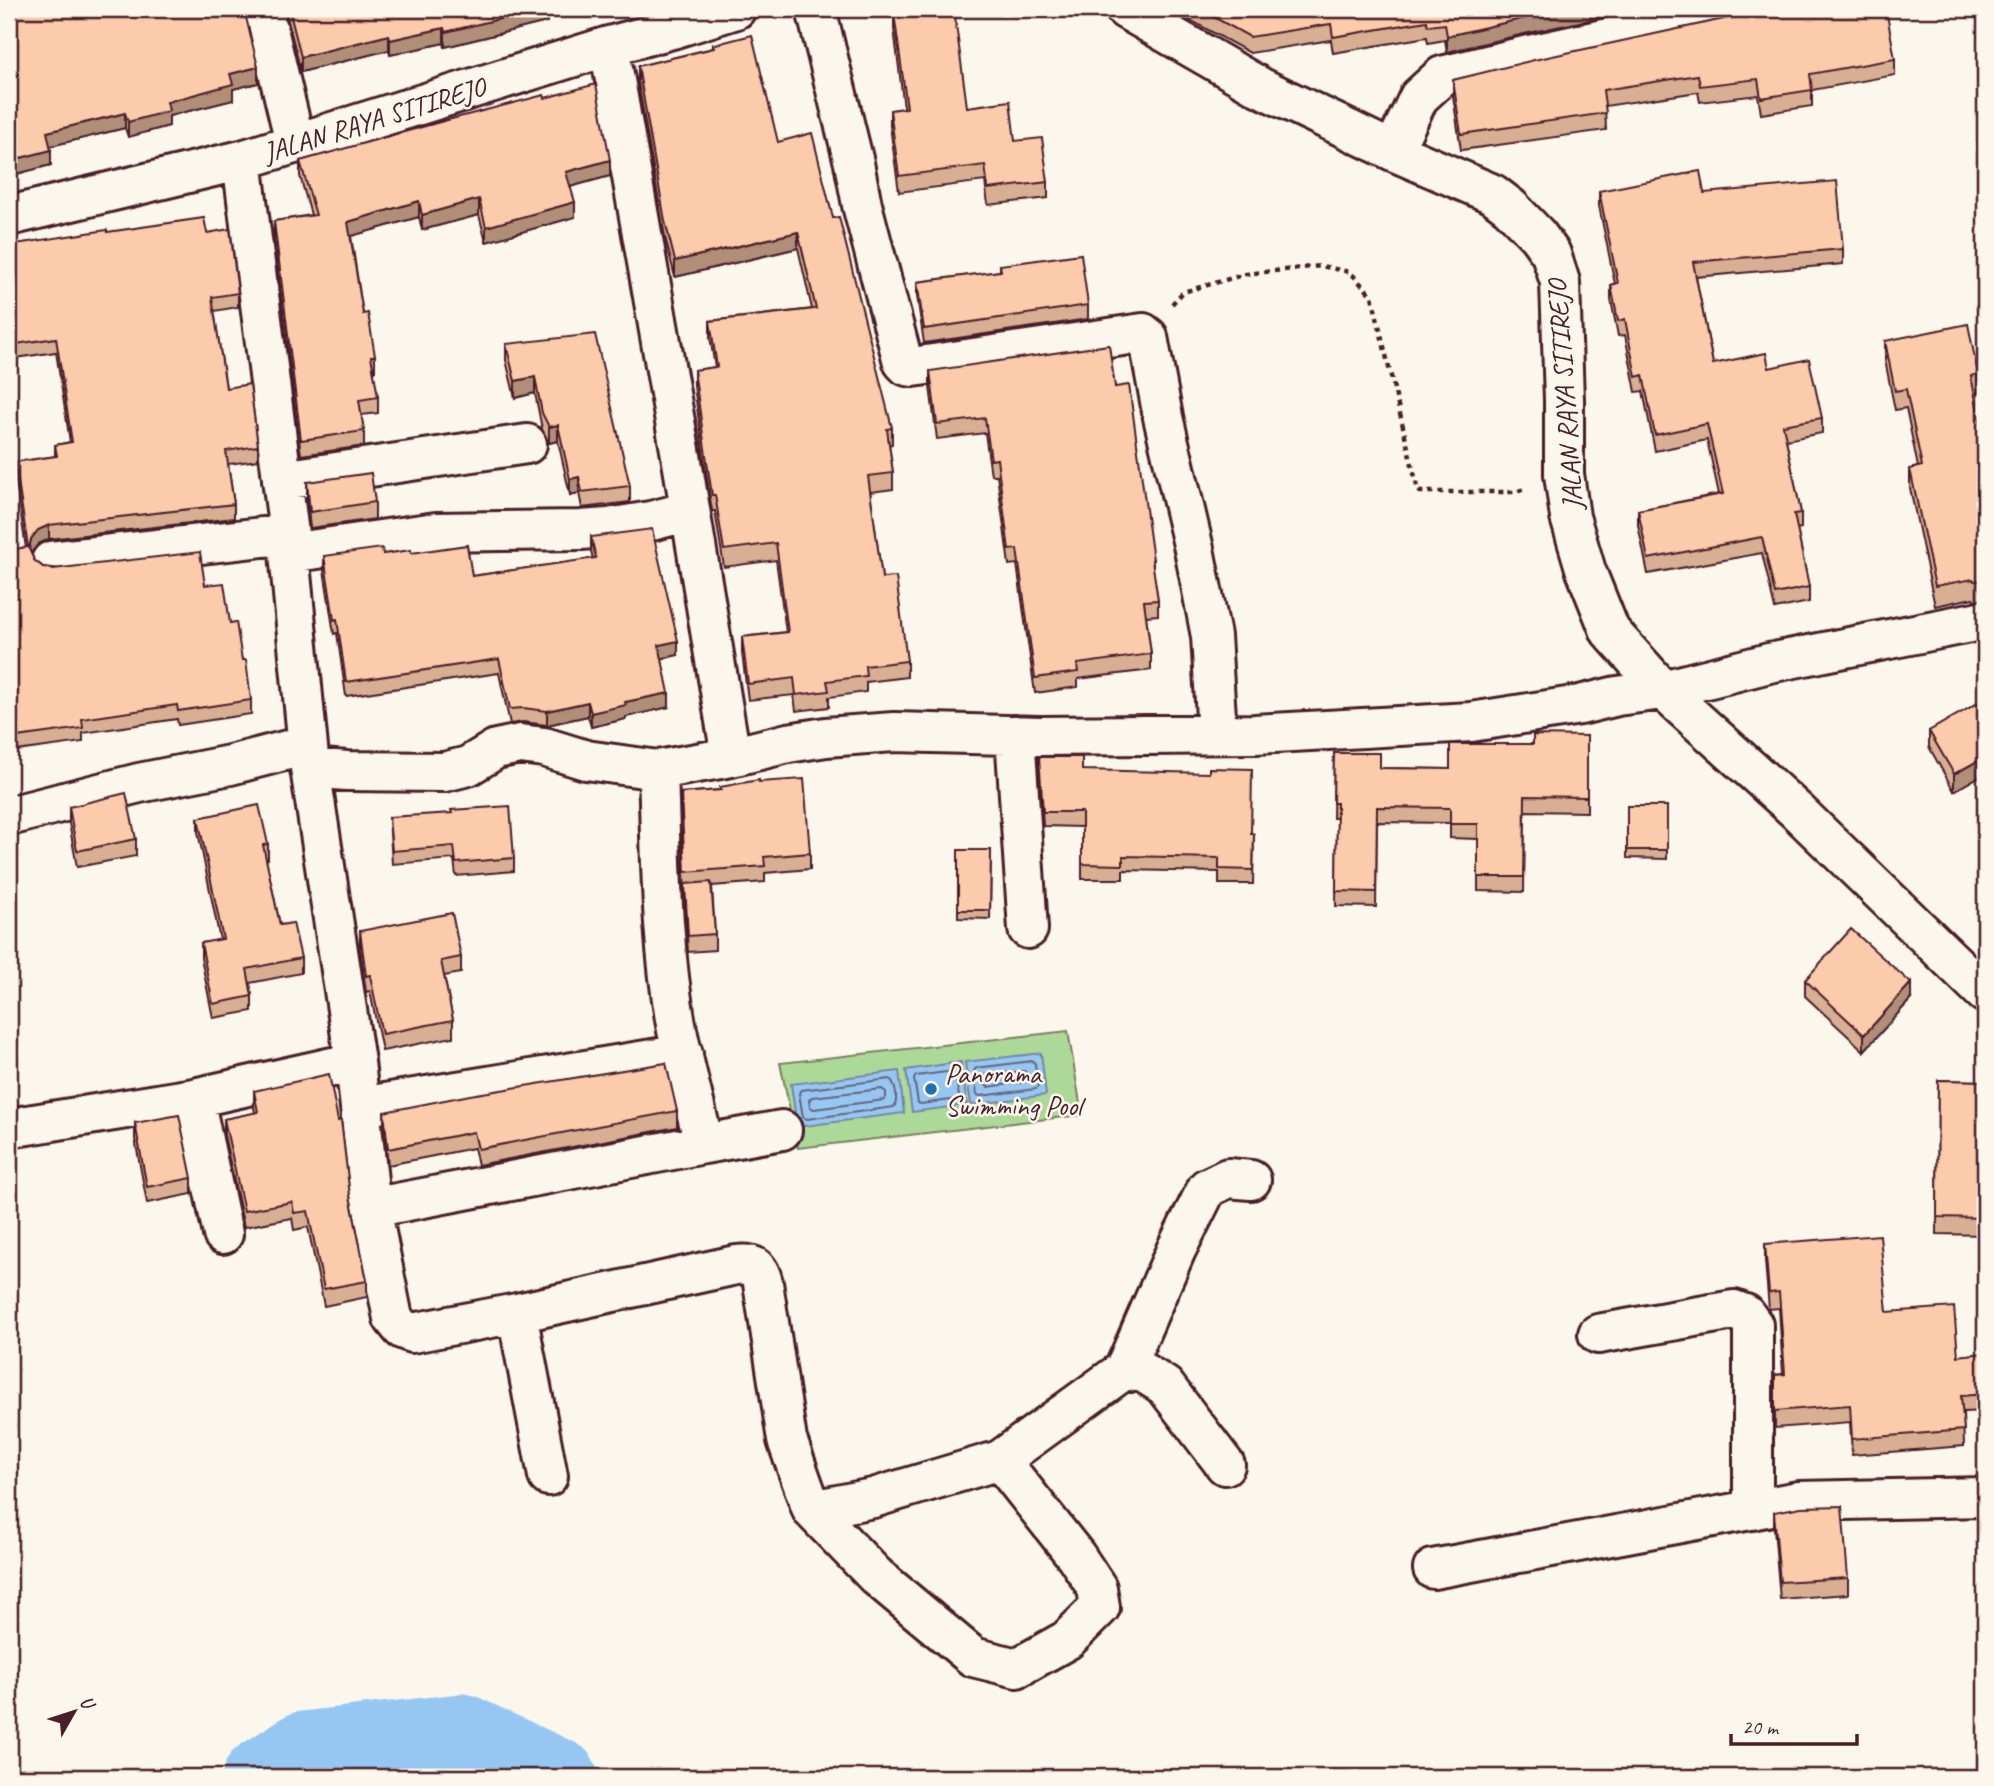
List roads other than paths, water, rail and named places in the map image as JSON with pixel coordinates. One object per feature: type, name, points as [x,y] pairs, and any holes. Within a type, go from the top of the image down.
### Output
[{"type":"street","points":[[263,9],[295,142]]},
{"type":"street","name":"JALAN RAYA SITIREJO","points":[[9,216],[242,159],[609,46],[670,19],[736,9]]},
{"type":"street","points":[[816,9],[855,163],[865,218],[903,362],[907,366],[1132,334],[1146,334],[1149,339],[1211,636],[1217,734]]},
{"type":"street","name":"JALAN RAYA SITIREJO","points":[[1125,9],[1260,87],[1393,151],[1493,194],[1538,236],[1551,254],[1560,282],[1564,474],[1570,517],[1586,571],[1610,631],[1663,690],[1797,811],[1985,993]]},
{"type":"street","points":[[1393,151],[1419,97],[1442,76],[1529,54],[1742,9]]},
{"type":"street","points":[[609,46],[731,757]]},
{"type":"street","points":[[242,159],[289,543],[308,757],[355,1062],[371,1208],[393,1318],[402,1329],[412,1333],[736,1265],[746,1264],[756,1268],[761,1273],[763,1283],[787,1440],[812,1510],[876,1576],[973,1657],[1017,1668],[1068,1640],[1100,1607],[1097,1588],[1083,1567],[1000,1460]]},
{"type":"street","points":[[282,480],[527,444]]},
{"type":"street","points":[[51,561],[436,532],[608,528],[690,512]]},
{"type":"street","points":[[9,816],[139,783],[230,765],[308,757],[347,771],[444,772],[468,766],[496,749],[520,744],[544,747],[586,760],[658,770],[731,757],[788,743],[894,732],[1015,735],[1255,734],[1471,722],[1663,690],[1769,663],[1985,621]]},
{"type":"street","points":[[1015,735],[1028,929]]},
{"type":"street","points":[[658,770],[662,902],[669,969],[677,1029],[704,1144]]},
{"type":"street","points":[[360,1107],[683,1054]]},
{"type":"street","points":[[9,1128],[194,1098],[355,1062]]},
{"type":"street","points":[[194,1098],[223,1234]]},
{"type":"street","points":[[371,1208],[782,1130]]},
{"type":"street","points":[[812,1510],[873,1498],[1000,1460],[1124,1370],[1176,1250],[1207,1188],[1228,1178],[1251,1180]]},
{"type":"street","points":[[1598,1334],[1734,1310],[1745,1314],[1753,1325],[1753,1510]]},
{"type":"street","points":[[517,1313],[548,1476]]},
{"type":"street","points":[[1124,1370],[1144,1373],[1165,1386],[1225,1465]]},
{"type":"street","points":[[1433,1569],[1799,1501],[1985,1497]]},
{"type":"water","points":[[1041,1053],[1046,1095],[971,1105],[965,1062]]},
{"type":"water","points":[[961,1062],[967,1105],[912,1112],[906,1070]]},
{"type":"water","points":[[899,1071],[904,1113],[797,1127],[791,1084]]},
{"type":"waterway","points":[[260,1777],[303,1749],[462,1731],[560,1777]]},
{"type":"place","name":"Panorama Swimming Pool","points":[[931,1089]]}]
